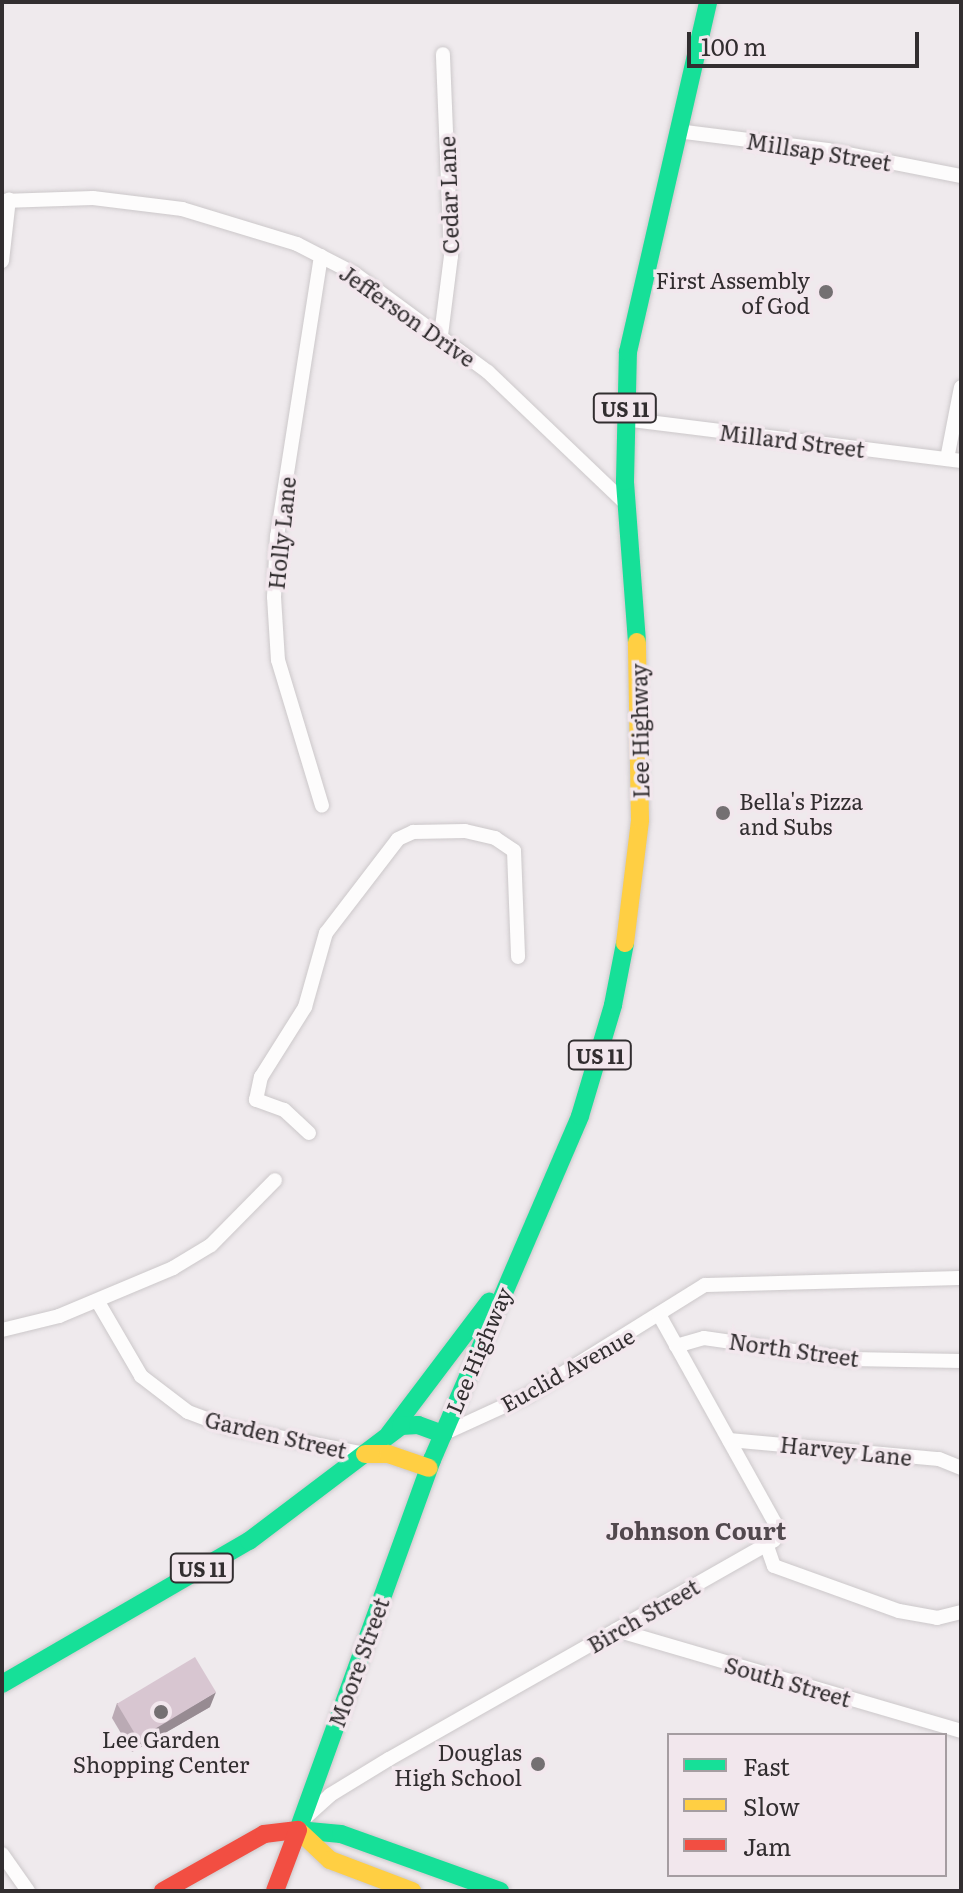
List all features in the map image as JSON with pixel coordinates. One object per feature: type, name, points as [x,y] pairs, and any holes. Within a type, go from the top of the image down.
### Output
[{"type":"main road","name":"Lee Highway","points":[[443,1434],[511,1273],[551,1193],[603,1047],[636,881],[642,726],[626,505],[624,419],[636,303],[708,2]]},
{"type":"main road","points":[[389,1434],[511,1273]]},
{"type":"main road","points":[[389,1434],[418,1425],[443,1434]]},
{"type":"main road","name":"US 11","points":[[2,1684],[249,1541],[389,1434]]},
{"type":"main road","name":"Moore Street","points":[[275,1891],[443,1434]]},
{"type":"main road","points":[[365,1454],[388,1454],[429,1468]]},
{"type":"main road","points":[[163,1891],[264,1834],[298,1830],[341,1834],[500,1891]]},
{"type":"main road","points":[[298,1830],[330,1860],[412,1891]]},
{"type":"street","name":"Cedar Lane","points":[[441,335],[451,256],[443,54]]},
{"type":"street","name":"Millsap Street","points":[[677,131],[828,150],[961,176]]},
{"type":"street","name":"Jefferson Drive","points":[[6,200],[93,198],[182,209],[262,230],[321,256],[441,335],[516,397],[626,505]]},
{"type":"street","points":[[2,261],[6,200]]},
{"type":"street","name":"Holly Lane","points":[[321,256],[277,536],[274,597],[278,660],[322,806]]},
{"type":"street","points":[[954,460],[961,387]]},
{"type":"street","name":"Millard Street","points":[[624,419],[954,460]]},
{"type":"street","points":[[309,1133],[284,1110],[256,1100],[261,1077],[305,1007],[326,933],[398,839],[420,831],[465,831],[495,838],[514,851],[518,957]]},
{"type":"street","points":[[2,1330],[98,1302],[202,1252],[275,1180]]},
{"type":"street","name":"Euclid Avenue","points":[[443,1434],[528,1395],[705,1285],[961,1278]]},
{"type":"street","name":"Garden Street","points":[[98,1302],[141,1376],[188,1412],[228,1427],[365,1454]]},
{"type":"street","points":[[659,1315],[775,1523],[768,1549],[774,1566],[899,1611],[937,1618],[961,1612]]},
{"type":"street","name":"North Street","points":[[676,1346],[704,1338],[850,1359],[961,1361]]},
{"type":"street","name":"Harvey Lane","points":[[729,1440],[939,1459],[961,1468]]},
{"type":"street","name":"Birch Street","points":[[298,1830],[330,1795],[616,1630],[768,1549]]},
{"type":"street","name":"South Street","points":[[616,1630],[961,1731]]},
{"type":"street","points":[[2,1854],[28,1891]]},
{"type":"building","name":"Lee Garden Shopping Center","points":[[195,1657],[216,1692],[138,1739],[117,1704]]},
{"type":"traffic: fast","points":[[637,642],[625,481],[628,352],[708,2]]},
{"type":"traffic: fast","points":[[298,1830],[432,1460],[580,1116],[613,1005],[625,943]]},
{"type":"traffic: fast","points":[[389,1434],[489,1302]]},
{"type":"traffic: fast","points":[[2,1684],[249,1541],[401,1426],[418,1425],[443,1434]]},
{"type":"traffic: fast","points":[[298,1830],[341,1834],[500,1891]]},
{"type":"traffic: slow","points":[[625,943],[640,820],[637,642]]},
{"type":"traffic: slow","points":[[365,1454],[388,1454],[429,1468]]},
{"type":"traffic: slow","points":[[298,1830],[330,1860],[412,1891]]},
{"type":"traffic: jam","points":[[163,1891],[264,1834],[298,1830],[275,1891]]},
{"type":"place","name":"First Assembly of God","points":[[826,292]]},
{"type":"place","name":"Bella's Pizza and Subs","points":[[723,813]]},
{"type":"place","name":"Lee Garden Shopping Center","points":[[161,1712]]},
{"type":"place","name":"Douglas High School","points":[[538,1764]]},
{"type":"district","name":"Johnson Court","points":[[696,1530]]}]
